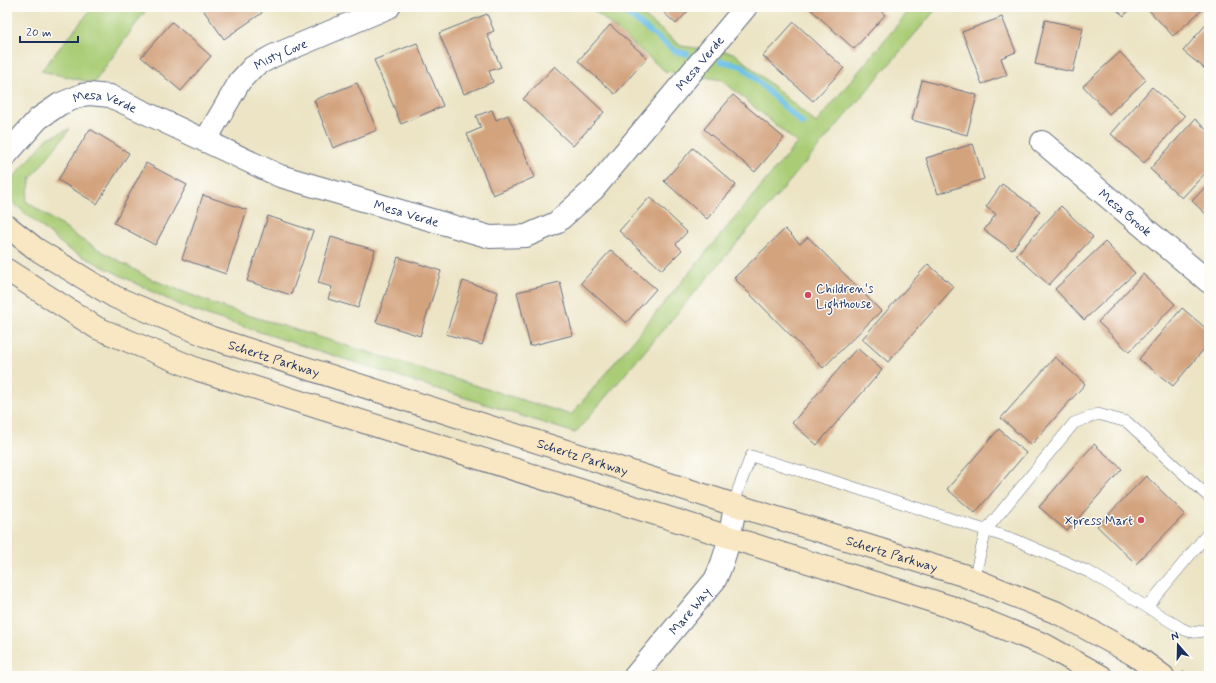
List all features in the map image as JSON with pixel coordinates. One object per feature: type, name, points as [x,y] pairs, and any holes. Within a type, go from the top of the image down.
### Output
[{"type":"main road","name":"Schertz Parkway","points":[[7,226],[36,249],[115,297],[212,338],[734,505],[963,575],[1060,614],[1133,654],[1163,676]]},
{"type":"main road","points":[[7,270],[97,328],[199,370],[951,607],[1045,645],[1101,676]]},
{"type":"street","name":"Misty Cove","points":[[205,140],[240,81],[253,67],[273,56],[389,7]]},
{"type":"street","name":"Mesa Verde","points":[[7,154],[38,119],[60,104],[82,95],[89,94],[110,96],[280,176],[490,237],[526,236],[556,224],[594,190],[746,7]]},
{"type":"street","name":"Mesa Brook","points":[[1042,142],[1209,282]]},
{"type":"street","name":"Mare Way","points":[[635,676],[715,580],[730,538],[734,505]]},
{"type":"lane","points":[[974,579],[986,530],[1074,423],[1098,414],[1127,422],[1209,497]]},
{"type":"lane","points":[[734,505],[751,456],[1016,540],[1091,573],[1191,633],[1209,629]]},
{"type":"lane","points":[[1147,607],[1209,532]]},
{"type":"green space","points":[[93,7],[148,7],[94,83],[41,71]]},
{"type":"green space","points":[[590,7],[633,7],[681,46],[734,53],[816,123],[912,7],[938,7],[575,433],[185,308],[68,249],[7,198],[7,185],[48,138],[70,129],[31,178],[26,201],[82,240],[151,279],[222,307],[571,415],[797,143],[722,80],[665,71]]},
{"type":"building","points":[[201,7],[258,7],[262,13],[224,39]]},
{"type":"building","points":[[658,7],[690,7],[691,8],[676,24]]},
{"type":"building","points":[[808,7],[876,7],[885,15],[854,49]]},
{"type":"building","points":[[1113,7],[1131,7],[1124,16]]},
{"type":"building","points":[[1146,7],[1205,7],[1173,36]]},
{"type":"building","points":[[487,14],[494,31],[487,34],[501,67],[489,71],[493,82],[464,94],[439,33]]},
{"type":"building","points":[[1002,17],[1016,52],[1001,58],[1007,75],[982,84],[962,32]]},
{"type":"building","points":[[1045,20],[1083,28],[1073,72],[1035,64]]},
{"type":"building","points":[[1209,21],[1209,72],[1183,51]]},
{"type":"building","points":[[172,22],[211,56],[181,91],[141,57]]},
{"type":"building","points":[[794,22],[844,68],[813,101],[763,56]]},
{"type":"building","points":[[610,25],[647,58],[615,94],[578,61]]},
{"type":"building","points":[[417,43],[443,106],[401,124],[374,60]]},
{"type":"building","points":[[1120,52],[1146,80],[1109,114],[1083,86]]},
{"type":"building","points":[[555,66],[604,112],[573,146],[523,99]]},
{"type":"building","points":[[922,80],[977,95],[967,135],[912,120]]},
{"type":"building","points":[[357,83],[377,130],[333,148],[314,100]]},
{"type":"building","points":[[1152,87],[1185,116],[1144,163],[1111,134]]},
{"type":"building","points":[[733,95],[784,138],[755,172],[704,129]]},
{"type":"building","points":[[492,110],[496,120],[508,115],[535,177],[493,195],[467,134],[481,128],[476,116]]},
{"type":"building","points":[[1195,119],[1209,132],[1209,169],[1182,198],[1150,169]]},
{"type":"building","points":[[90,129],[129,153],[97,204],[58,180]]},
{"type":"building","points":[[973,144],[984,179],[938,194],[926,158]]},
{"type":"building","points":[[693,148],[736,185],[707,219],[664,181]]},
{"type":"building","points":[[146,163],[187,185],[155,245],[114,223]]},
{"type":"building","points":[[1209,183],[1209,217],[1192,201]]},
{"type":"building","points":[[1002,184],[1040,211],[1012,250],[984,230],[996,214],[986,207]]},
{"type":"building","points":[[203,195],[247,210],[226,274],[182,259]]},
{"type":"building","points":[[650,197],[687,232],[676,244],[682,250],[662,270],[619,231]]},
{"type":"building","points":[[1061,206],[1093,237],[1049,285],[1016,255]]},
{"type":"building","points":[[268,216],[313,231],[291,295],[247,281]]},
{"type":"building","name":"Children's Lighthouse","points":[[785,229],[800,244],[808,237],[881,311],[823,368],[734,278]]},
{"type":"building","points":[[331,237],[375,250],[358,308],[328,299],[332,287],[318,283]]},
{"type":"building","points":[[1105,242],[1135,273],[1084,320],[1055,289]]},
{"type":"building","points":[[611,250],[656,289],[626,323],[581,283]]},
{"type":"building","points":[[398,257],[441,271],[420,336],[376,322]]},
{"type":"building","points":[[928,264],[954,287],[888,362],[862,339]]},
{"type":"building","points":[[1143,274],[1175,304],[1129,352],[1098,322]]},
{"type":"building","points":[[463,281],[498,292],[482,345],[446,334]]},
{"type":"building","points":[[560,282],[573,335],[530,346],[517,292]]},
{"type":"building","points":[[1182,308],[1209,331],[1209,343],[1173,386],[1139,359]]},
{"type":"building","points":[[857,348],[882,370],[817,445],[792,423]]},
{"type":"building","points":[[1055,357],[1085,384],[1031,445],[1001,418]]},
{"type":"building","points":[[999,429],[1026,453],[975,513],[947,489]]},
{"type":"building","points":[[1094,444],[1122,469],[1067,531],[1039,507]]},
{"type":"building","name":"Xpress Mart","points":[[1146,476],[1185,514],[1136,564],[1097,526]]},
{"type":"waterway","points":[[618,7],[675,51],[687,54]]},
{"type":"waterway","points":[[721,61],[742,66],[803,124]]},
{"type":"place","name":"Children's Lighthouse","points":[[808,295]]},
{"type":"place","name":"Xpress Mart","points":[[1141,520]]}]
